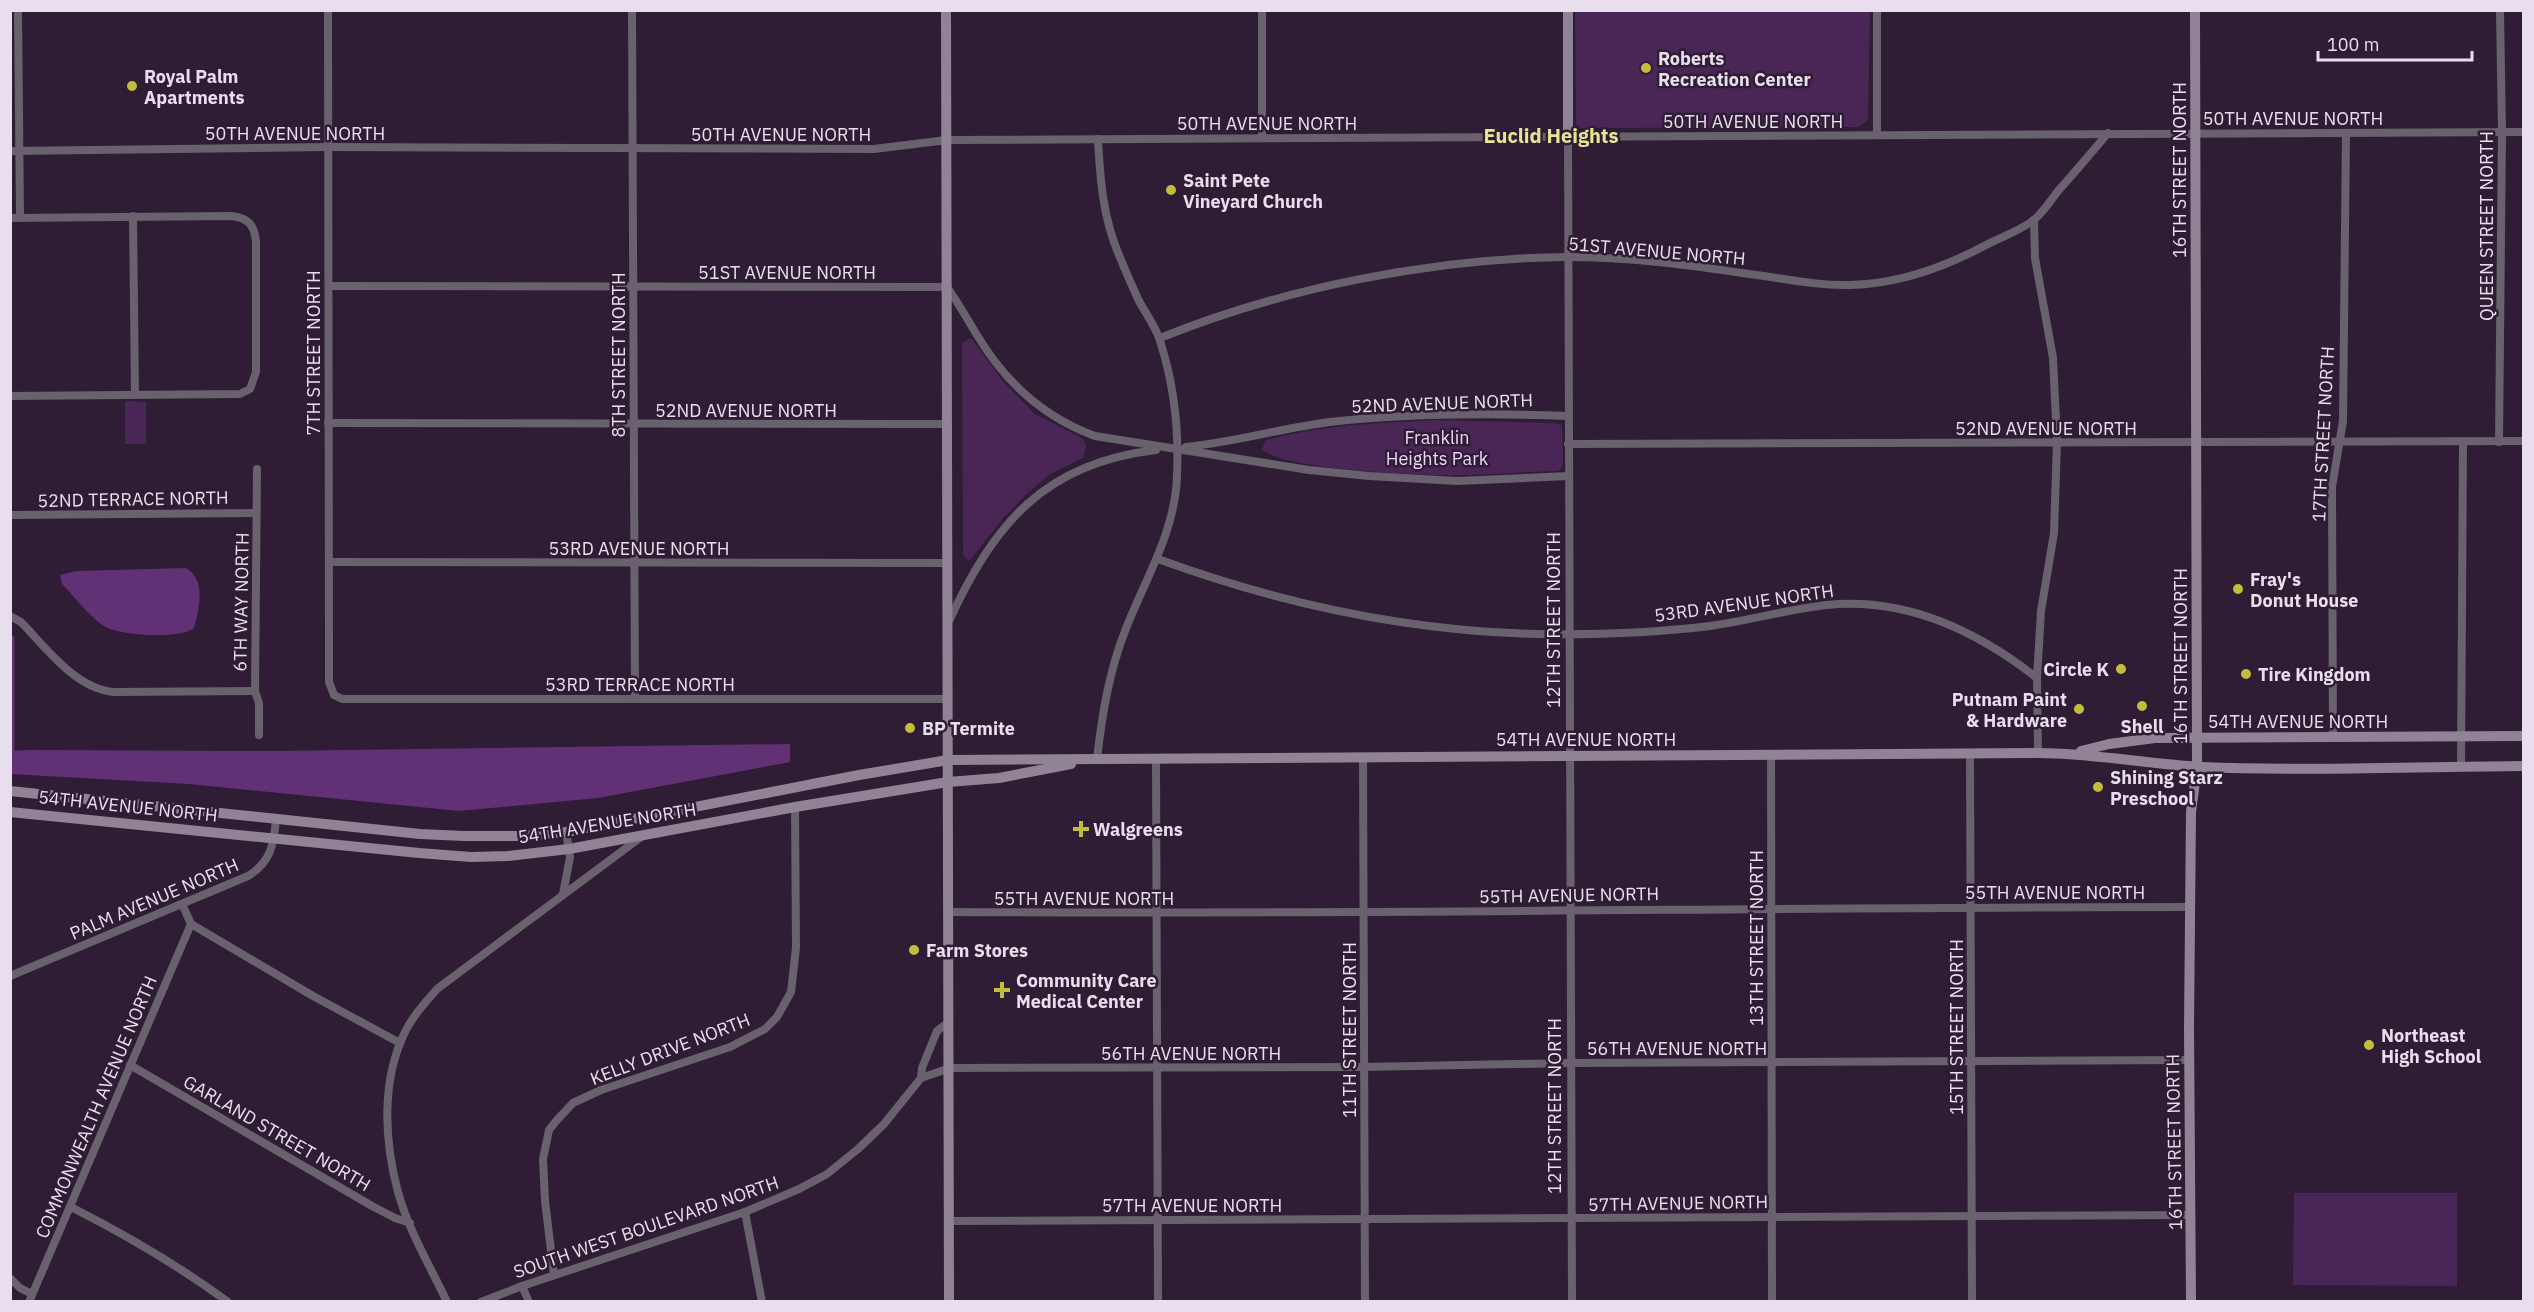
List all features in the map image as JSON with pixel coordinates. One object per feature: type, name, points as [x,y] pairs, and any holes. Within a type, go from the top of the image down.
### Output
[{"type":"main road","points":[[946,10],[949,1302]]},
{"type":"main road","name":"12TH STREET NORTH","points":[[1568,10],[1568,138]]},
{"type":"main road","name":"16TH STREET NORTH","points":[[2191,1302],[2189,1060],[2191,812],[2197,767],[2195,10]]},
{"type":"main road","name":"54TH AVENUE NORTH","points":[[2074,753],[2109,744],[2144,739],[2523,736]]},
{"type":"main road","name":"54TH AVENUE NORTH","points":[[10,791],[464,836],[566,832],[948,760],[2074,753],[2119,760],[2197,767],[2523,766]]},
{"type":"main road","name":"54TH AVENUE NORTH","points":[[10,812],[471,856],[508,856],[569,849],[795,807],[948,782],[999,778],[1097,759]]},
{"type":"street","points":[[18,10],[14,151],[20,217]]},
{"type":"street","name":"7TH STREET NORTH","points":[[328,10],[329,682],[334,694]]},
{"type":"street","name":"8TH STREET NORTH","points":[[632,10],[635,699]]},
{"type":"street","points":[[1262,10],[1262,138]]},
{"type":"street","points":[[1876,135],[1877,10]]},
{"type":"street","name":"QUEEN STREET NORTH","points":[[2499,442],[2502,133],[2500,10]]},
{"type":"street","name":"50TH AVENUE NORTH","points":[[14,151],[327,147],[874,149],[947,140],[2523,132]]},
{"type":"street","name":"51ST AVENUE NORTH","points":[[1160,338],[1211,317],[1279,298],[1373,278],[1491,260],[1569,257],[1671,263],[1819,284],[1878,283],[1931,270],[1969,254],[2034,220],[2108,133]]},
{"type":"street","name":"17TH STREET NORTH","points":[[2333,737],[2332,487],[2343,421],[2346,133]]},
{"type":"street","name":"12TH STREET NORTH","points":[[1568,138],[1572,1302]]},
{"type":"street","points":[[1097,759],[1105,699],[1114,661],[1126,628],[1158,559],[1172,508],[1177,477],[1175,412],[1168,370],[1160,338],[1139,301],[1112,236],[1100,183],[1098,139]]},
{"type":"street","points":[[133,216],[135,395]]},
{"type":"street","points":[[10,218],[240,217],[254,228],[256,241],[256,372],[250,389],[240,394],[10,396]]},
{"type":"street","points":[[2034,220],[2035,258],[2053,358],[2057,442],[2054,533],[2041,611],[2037,678],[2038,753]]},
{"type":"street","name":"51ST AVENUE NORTH","points":[[329,286],[947,287]]},
{"type":"street","points":[[947,287],[995,362],[1028,398],[1044,411],[1095,436],[1131,444],[1176,448]]},
{"type":"street","name":"52ND AVENUE NORTH","points":[[948,622],[964,588],[988,547],[1030,501],[1061,479],[1100,461],[1126,454],[1222,442],[1306,426],[1389,417],[1478,414],[1568,416]]},
{"type":"street","name":"52ND AVENUE NORTH","points":[[328,423],[947,424]]},
{"type":"street","name":"52ND AVENUE NORTH","points":[[1568,444],[2523,441]]},
{"type":"street","points":[[2462,767],[2463,442]]},
{"type":"street","name":"52ND AVENUE NORTH","points":[[1176,448],[1309,470],[1369,476],[1458,481],[1568,476]]},
{"type":"street","name":"6TH WAY NORTH","points":[[257,469],[255,691],[259,703],[259,735]]},
{"type":"street","name":"52ND TERRACE NORTH","points":[[10,515],[256,513]]},
{"type":"street","name":"53RD AVENUE NORTH","points":[[1158,559],[1246,589],[1342,612],[1476,631],[1621,633],[1710,626],[1826,605],[1883,605],[1935,619],[1984,641],[2037,678]]},
{"type":"street","name":"53RD AVENUE NORTH","points":[[329,562],[948,563]]},
{"type":"street","points":[[10,616],[21,622],[79,679],[95,689],[114,692],[255,691]]},
{"type":"street","name":"53RD TERRACE NORTH","points":[[334,694],[342,699],[947,699]]},
{"type":"street","name":"15TH STREET NORTH","points":[[1970,753],[1972,1302]]},
{"type":"street","name":"13TH STREET NORTH","points":[[1771,754],[1772,1302]]},
{"type":"street","name":"11TH STREET NORTH","points":[[1363,758],[1365,1302]]},
{"type":"street","points":[[1156,759],[1158,1302]]},
{"type":"street","name":"KELLY DRIVE NORTH","points":[[554,1275],[545,1201],[543,1159],[549,1130],[556,1120],[573,1103],[601,1090],[730,1047],[747,1039],[765,1029],[786,1004],[794,980],[796,948],[795,807]]},
{"type":"street","name":"PALM AVENUE NORTH","points":[[10,976],[260,869],[272,850],[276,819]]},
{"type":"street","points":[[563,894],[568,872],[569,849],[566,832]]},
{"type":"street","points":[[447,1302],[398,1192],[387,1123],[390,1076],[400,1043],[417,1012],[437,989],[641,837]]},
{"type":"street","points":[[182,904],[191,924],[313,996],[400,1043]]},
{"type":"street","name":"55TH AVENUE NORTH","points":[[948,912],[1158,913],[1772,907],[2191,907]]},
{"type":"street","name":"COMMONWEALTH AVENUE NORTH","points":[[30,1298],[191,924]]},
{"type":"street","name":"SOUTH WEST BOULEVARD NORTH","points":[[481,1302],[554,1275],[745,1212],[827,1174],[884,1124],[921,1078],[922,1068],[936,1031],[949,1022]]},
{"type":"street","name":"56TH AVENUE NORTH","points":[[950,1068],[2189,1060]]},
{"type":"street","name":"GARLAND STREET NORTH","points":[[130,1065],[372,1206],[395,1218],[410,1222]]},
{"type":"street","points":[[921,1078],[950,1068]]},
{"type":"street","points":[[71,1207],[150,1249],[188,1272],[228,1302]]},
{"type":"street","points":[[745,1212],[762,1302]]},
{"type":"street","name":"57TH AVENUE NORTH","points":[[949,1221],[1365,1221],[2191,1215]]},
{"type":"street","points":[[10,1278],[30,1298]]},
{"type":"street","points":[[522,1286],[529,1302]]},
{"type":"green space","points":[[1575,11],[1870,11],[1868,120],[1858,127],[1581,128],[1576,124]]},
{"type":"green space","points":[[972,339],[1001,379],[1035,414],[1078,436],[1084,440],[1086,446],[1083,458],[1050,474],[1028,493],[1004,517],[970,560],[966,559],[963,554],[962,343]]},
{"type":"green space","points":[[125,401],[146,402],[146,444],[125,444]]},
{"type":"green space","name":"Franklin Heights Park","points":[[1436,420],[1562,425],[1563,465],[1560,470],[1555,471],[1453,475],[1401,473],[1318,466],[1274,456],[1262,449],[1266,440],[1308,431],[1351,425]]},
{"type":"green space","points":[[2294,1193],[2457,1193],[2457,1286],[2293,1285]]},
{"type":"shaded area","points":[[186,568],[197,580],[199,588],[199,604],[194,628],[177,634],[164,635],[138,634],[106,627],[89,613],[62,584],[60,575],[76,571]]},
{"type":"shaded area","points":[[790,744],[790,762],[598,798],[459,811],[189,784],[10,774],[11,751],[28,750],[275,751]]},
{"type":"waterway","points":[[13,637],[13,755]]},
{"type":"place","name":"Roberts Recreation Center","points":[[1646,68]]},
{"type":"place","name":"Royal Palm Apartments","points":[[132,86]]},
{"type":"place","name":"Saint Pete Vineyard Church","points":[[1171,190]]},
{"type":"place","name":"Fray's Donut House","points":[[2238,589]]},
{"type":"place","name":"Circle K","points":[[2121,669]]},
{"type":"place","name":"Tire Kingdom","points":[[2246,674]]},
{"type":"place","name":"Shell","points":[[2142,706]]},
{"type":"place","name":"Putnam Paint & Hardware","points":[[2079,709]]},
{"type":"place","name":"BP Termite","points":[[910,728]]},
{"type":"place","name":"Shining Starz Preschool","points":[[2098,787]]},
{"type":"place","name":"Walgreens","points":[[1081,829]]},
{"type":"place","name":"Farm Stores","points":[[914,950]]},
{"type":"place","name":"Community Care Medical Center","points":[[1002,990]]},
{"type":"place","name":"Northeast High School","points":[[2369,1045]]},
{"type":"district","name":"Euclid Heights","points":[[1551,135]]}]
